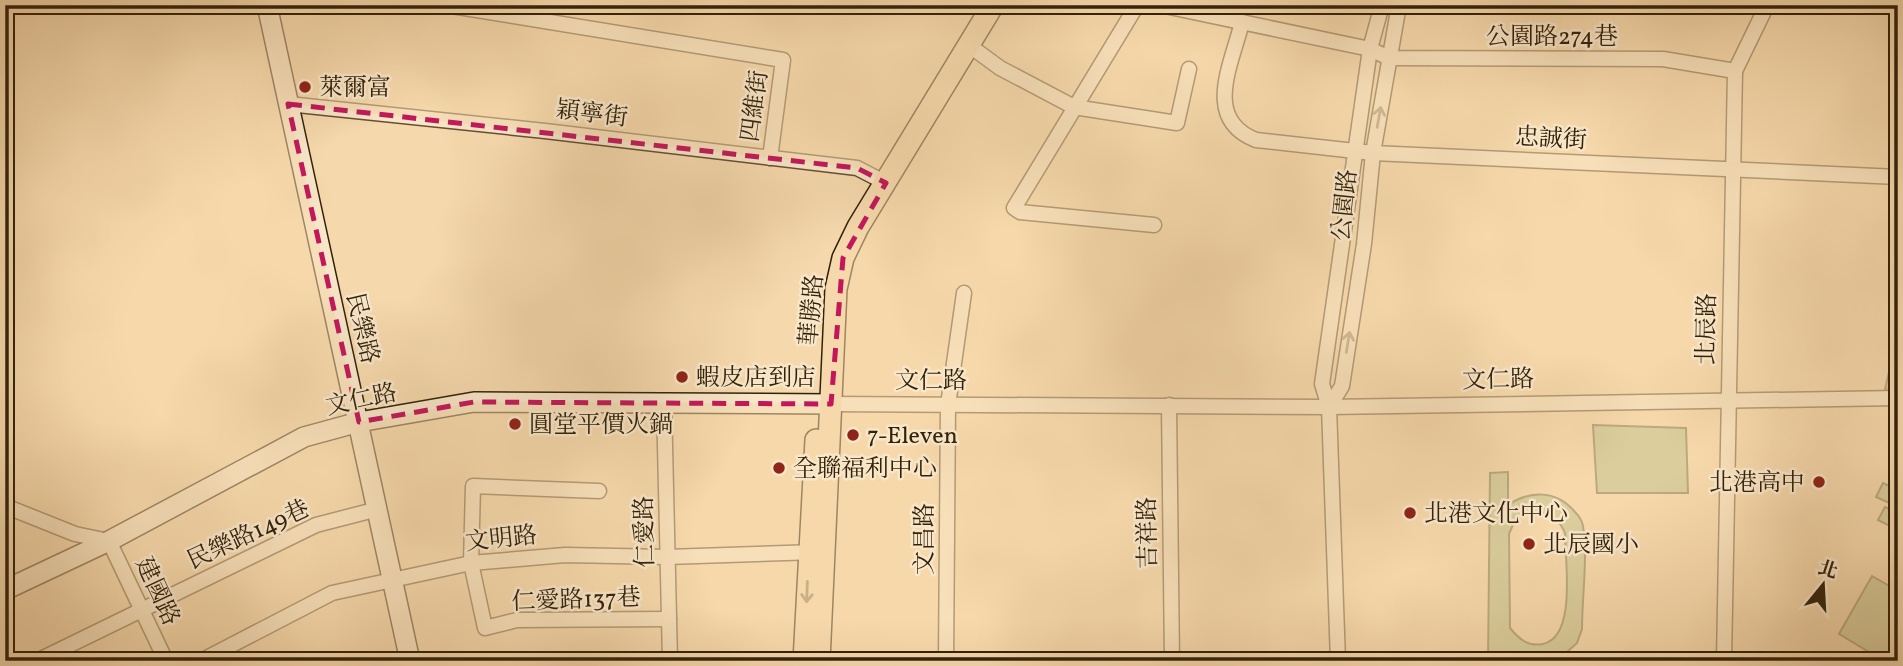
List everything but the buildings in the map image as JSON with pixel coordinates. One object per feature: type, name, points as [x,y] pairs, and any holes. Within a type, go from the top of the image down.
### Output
[{"type":"main road","name":"民樂路","points":[[267,5],[411,661]]},
{"type":"main road","name":"華勝路","points":[[804,661],[817,552],[825,403],[836,289],[843,258],[881,179],[977,5]]},
{"type":"main road","name":"華勝路","points":[[881,179],[970,46],[993,5]]},
{"type":"main road","name":"文仁路","points":[[5,590],[109,541],[304,437],[359,422],[474,402],[825,403]]},
{"type":"main road","name":"華勝路","points":[[817,552],[819,661]]},
{"type":"street","points":[[1137,5],[1014,208],[1020,212],[1154,225]]},
{"type":"street","name":"公園路274巷","points":[[1160,5],[1370,49],[1389,58],[1663,59],[1735,71]]},
{"type":"street","name":"公園路","points":[[1338,661],[1329,407],[1322,384],[1370,49],[1382,5]]},
{"type":"street","name":"公園路","points":[[1329,407],[1342,386],[1364,244],[1373,153],[1399,5]]},
{"type":"street","name":"北辰路","points":[[1724,661],[1735,71],[1766,5]]},
{"type":"street","name":"四維街","points":[[452,6],[783,60],[770,158]]},
{"type":"street","name":"忠誠街","points":[[1242,22],[1223,102],[1227,119],[1239,133],[1256,140],[1373,153],[1898,177]]},
{"type":"street","points":[[970,46],[1000,68],[1074,107],[1177,123],[1189,69]]},
{"type":"street","name":"穎寧街","points":[[288,104],[857,168],[881,179]]},
{"type":"street","name":"文昌路","points":[[946,661],[948,405],[964,293]]},
{"type":"street","name":"文仁路","points":[[825,403],[1329,407],[1898,398]]},
{"type":"street","name":"仁愛路","points":[[664,403],[670,661]]},
{"type":"street","name":"吉祥路","points":[[1169,405],[1172,661]]},
{"type":"street","points":[[471,563],[473,486],[599,491]]},
{"type":"street","points":[[5,506],[75,534],[109,541]]},
{"type":"street","name":"民樂路149巷","points":[[37,661],[316,524],[378,509]]},
{"type":"street","name":"建國路","points":[[109,541],[166,661]]},
{"type":"street","name":"文明路","points":[[201,661],[332,593],[471,563],[565,555],[667,557],[817,552]]},
{"type":"street","name":"仁愛路137巷","points":[[471,563],[485,628],[517,620],[669,619]]},
{"type":"highlighted area","points":[[288,104],[857,168],[886,183],[843,258],[831,404],[474,402],[359,422]]},
{"type":"green space","points":[[1898,333],[1898,398],[1883,398]]},
{"type":"green space","points":[[1593,425],[1686,428],[1688,493],[1597,493]]},
{"type":"green space","points":[[1508,472],[1508,505],[1534,495],[1552,496],[1568,505],[1582,522],[1585,551],[1582,629],[1577,643],[1557,661],[1523,661],[1510,652],[1509,661],[1488,661],[1490,473]],"holes":[[[1533,511],[1548,514],[1563,528],[1567,578],[1565,613],[1561,628],[1554,638],[1538,645],[1524,641],[1510,628],[1509,534],[1515,520]]]},
{"type":"green space","points":[[1883,483],[1898,490],[1898,507],[1876,497]]},
{"type":"green space","points":[[1885,507],[1898,513],[1898,530],[1878,520]]},
{"type":"green space","points":[[1872,576],[1898,591],[1898,661],[1884,661],[1839,634]]},
{"type":"place","name":"萊爾富","points":[[305,87]]},
{"type":"place","name":"蝦皮店到店","points":[[682,377]]},
{"type":"place","name":"圓堂平價火鍋","points":[[515,424]]},
{"type":"place","name":"7-Eleven","points":[[853,435]]},
{"type":"place","name":"全聯福利中心","points":[[779,468]]},
{"type":"place","name":"北港高中","points":[[1819,482]]},
{"type":"place","name":"北港文化中心","points":[[1410,513]]},
{"type":"place","name":"北辰國小","points":[[1529,544]]}]
